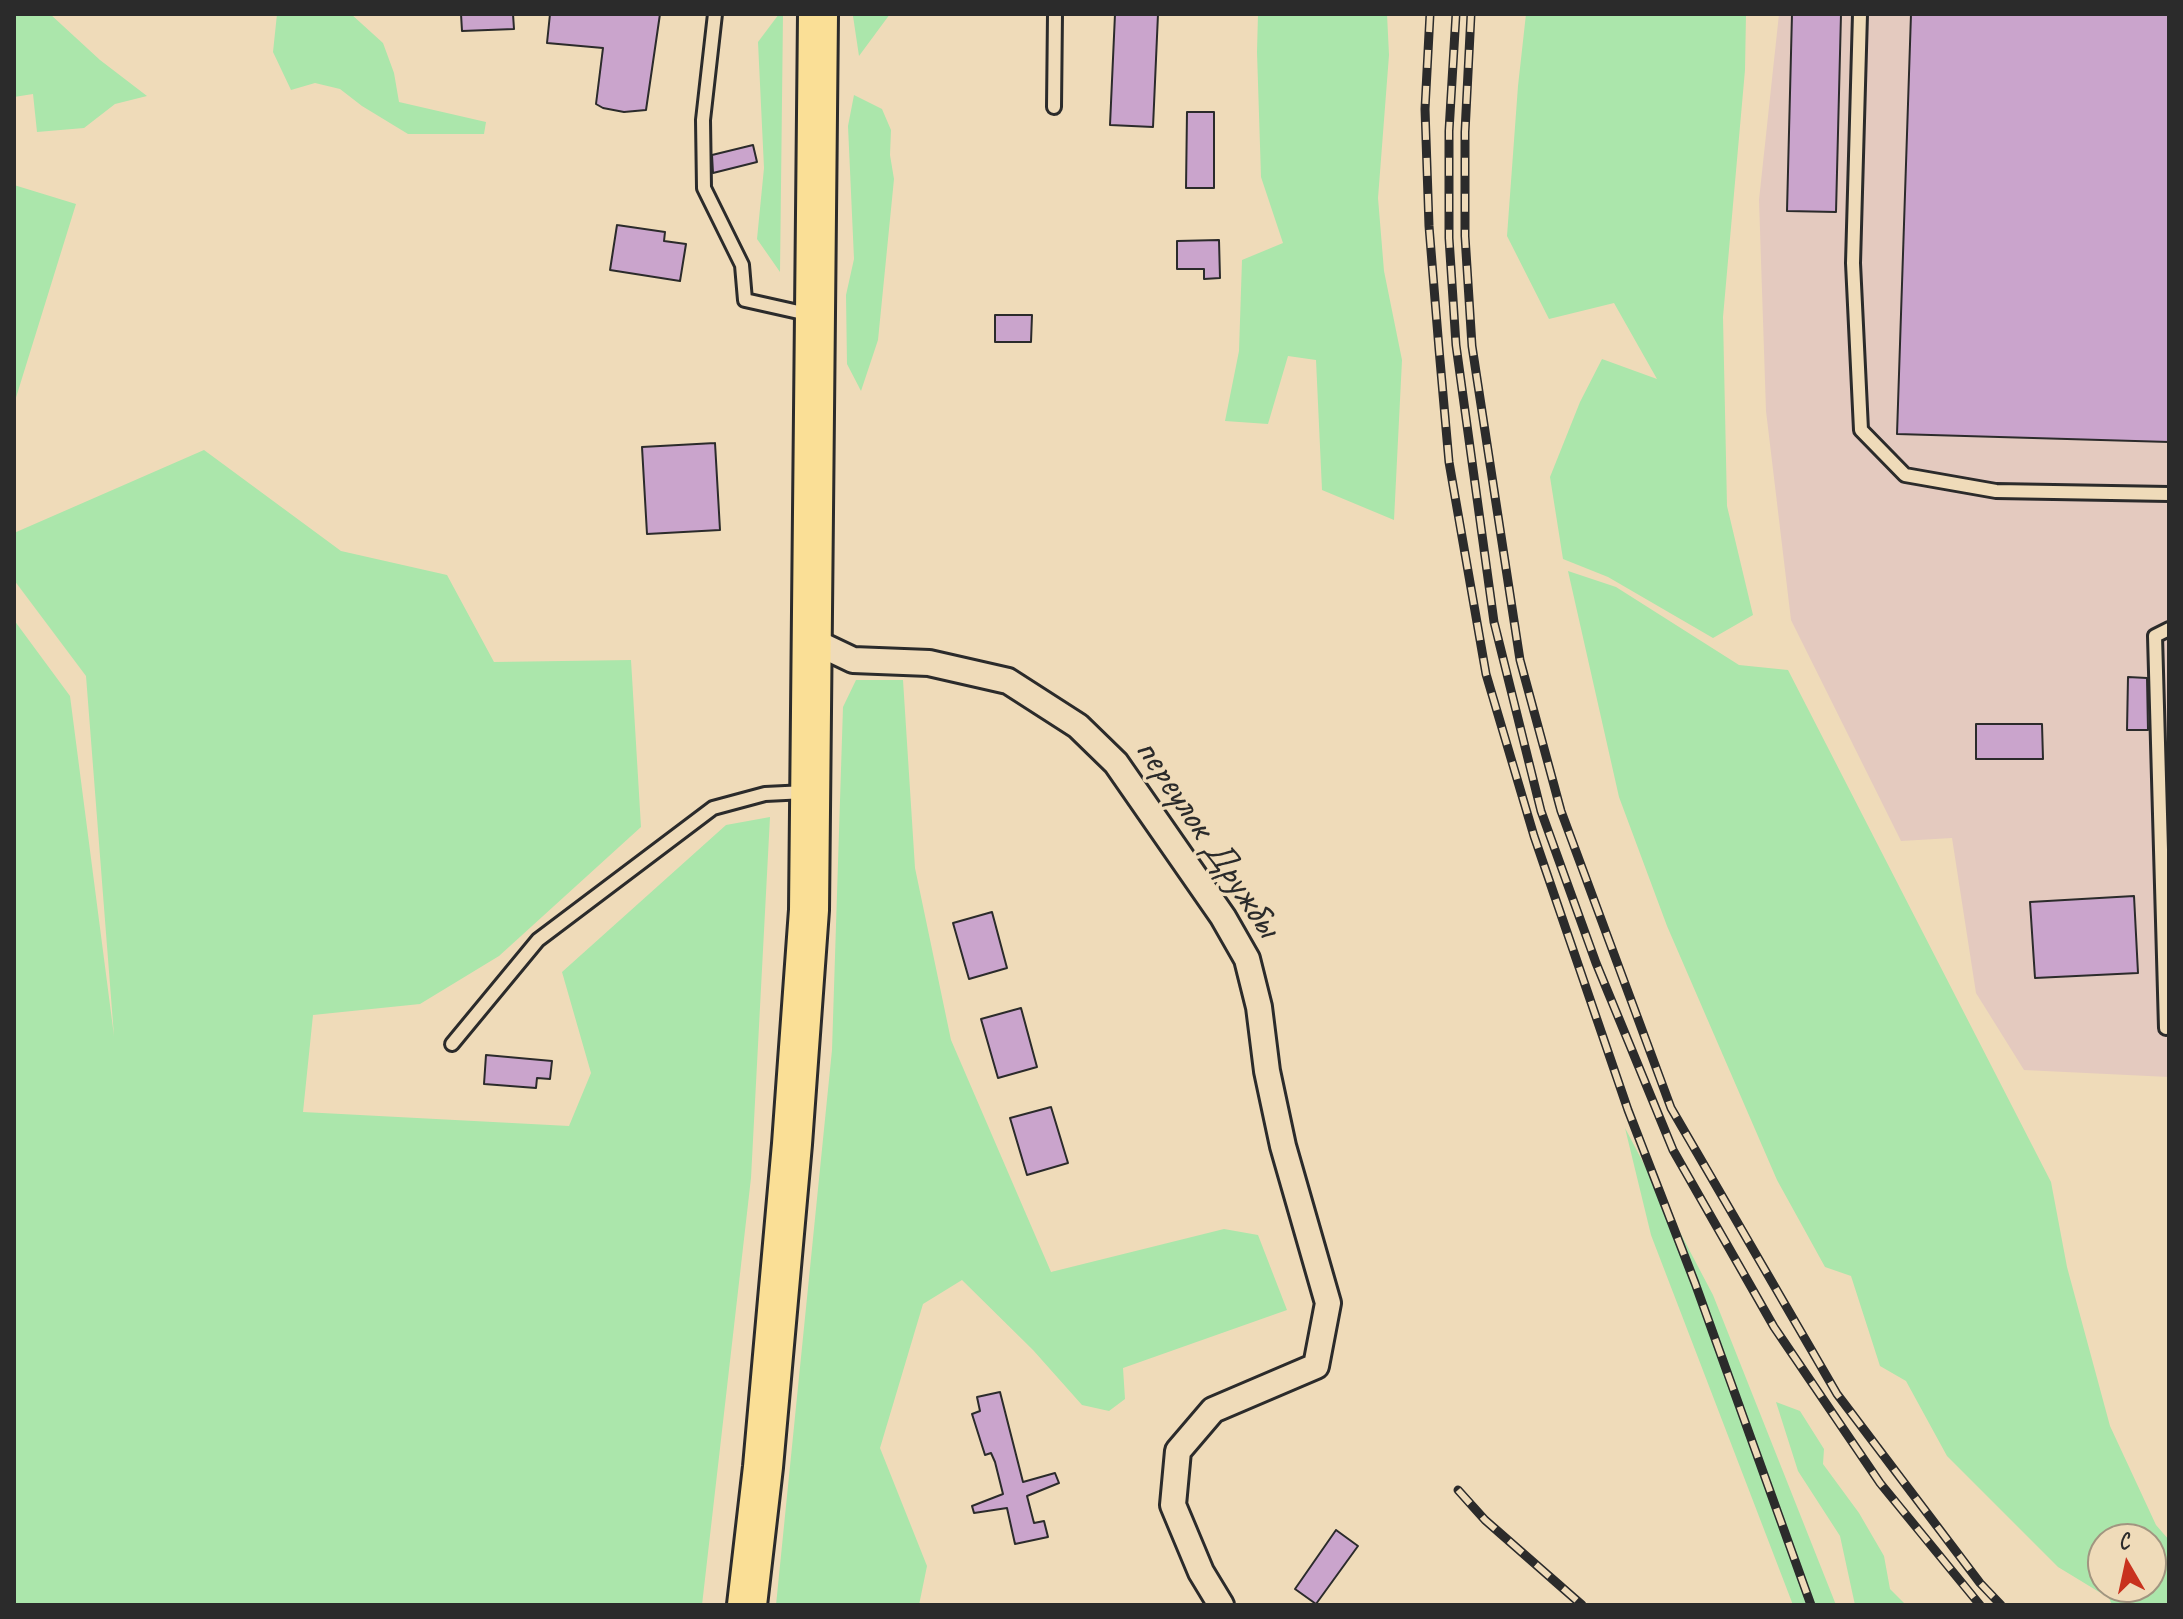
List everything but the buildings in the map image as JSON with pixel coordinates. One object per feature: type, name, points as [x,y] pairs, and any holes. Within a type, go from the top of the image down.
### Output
[{"type":"main road","points":[[747,1605],[763,1467],[792,1144],[809,910],[818,14]]},
{"type":"street","name":"переулок Дружбы","points":[[811,640],[853,660],[929,663],[1008,681],[1078,726],[1116,763],[1223,917],[1247,959],[1259,1007],[1267,1071],[1283,1146],[1328,1303],[1316,1366],[1213,1410],[1178,1451],[1173,1505],[1201,1572],[1221,1605]]},
{"type":"lane","points":[[715,14],[703,120],[704,188],[742,265],[745,300],[815,315]]},
{"type":"lane","points":[[1054,107],[1055,14]]},
{"type":"lane","points":[[1860,14],[1853,263],[1861,430],[1905,475],[1996,491],[2169,494]]},
{"type":"lane","points":[[2166,1028],[2155,636],[2169,629]]},
{"type":"lane","points":[[452,1044],[538,940],[713,808],[765,794],[810,792]]},
{"type":"shaded area","points":[[1779,14],[2169,14],[2169,1077],[2024,1070],[1976,993],[1952,838],[1901,841],[1791,620],[1766,411],[1759,200]]},
{"type":"green space","points":[[14,14],[50,14],[100,60],[147,96],[115,104],[84,128],[37,132],[33,94],[14,97]]},
{"type":"green space","points":[[277,14],[351,14],[383,43],[394,73],[399,102],[486,122],[484,134],[408,134],[340,89],[315,83],[291,90],[273,52]]},
{"type":"green space","points":[[779,14],[783,14],[780,272],[757,239],[764,168],[758,42]]},
{"type":"green space","points":[[890,14],[859,56],[853,16]]},
{"type":"green space","points":[[1258,14],[1387,14],[1389,55],[1378,198],[1384,271],[1402,360],[1394,520],[1322,490],[1316,360],[1288,356],[1268,424],[1225,421],[1239,351],[1242,260],[1283,243],[1261,177]]},
{"type":"green space","points":[[1526,14],[1746,14],[1745,70],[1723,317],[1727,506],[1753,615],[1713,638],[1608,577],[1563,559],[1550,477],[1580,402],[1602,359],[1657,379],[1614,303],[1549,319],[1507,236]]},
{"type":"green space","points":[[854,95],[882,109],[891,130],[890,155],[894,179],[878,340],[861,391],[847,364],[846,295],[854,259],[848,126]]},
{"type":"green space","points":[[14,185],[76,204],[14,404]]},
{"type":"green space","points":[[204,450],[341,551],[447,575],[494,662],[631,660],[641,827],[499,956],[420,1004],[313,1015],[303,1112],[569,1126],[591,1073],[562,972],[726,825],[770,817],[751,1178],[702,1605],[14,1605],[14,620],[70,696],[114,1036],[86,676],[14,580],[14,533]]},
{"type":"green space","points":[[1568,571],[1616,587],[1739,665],[1788,670],[2051,1182],[2067,1267],[2110,1426],[2155,1523],[2087,1523],[2087,1585],[2058,1567],[1947,1456],[1906,1381],[1880,1366],[1851,1276],[1825,1267],[1777,1180],[1667,926],[1619,797]]},
{"type":"green space","points":[[856,680],[903,680],[915,868],[951,1040],[1051,1272],[1224,1229],[1258,1235],[1287,1310],[1123,1368],[1125,1399],[1109,1411],[1082,1405],[1033,1350],[962,1280],[923,1304],[880,1448],[927,1566],[919,1605],[776,1605],[832,1050],[843,707]]},
{"type":"green space","points":[[1625,1128],[1713,1295],[1836,1605],[1793,1605],[1651,1235]]},
{"type":"green space","points":[[1776,1402],[1800,1411],[1824,1449],[1823,1464],[1859,1513],[1884,1556],[1890,1589],[1906,1605],[1855,1605],[1840,1536],[1798,1471]]},
{"type":"green space","points":[[2167,1538],[2169,1605],[2112,1605],[2167,1603]]},
{"type":"railway","points":[[1430,14],[1425,109],[1429,226],[1439,349],[1449,462],[1486,674],[1534,836],[1628,1110],[1695,1283],[1811,1605]]},
{"type":"railway","points":[[1456,14],[1449,131],[1449,238],[1456,345],[1494,622],[1541,811],[1596,963],[1673,1150],[1774,1327],[1880,1483],[1980,1605]]},
{"type":"railway","points":[[1471,14],[1465,132],[1465,236],[1472,346],[1520,660],[1561,811],[1671,1108],[1837,1394],[1980,1583],[2001,1605]]},
{"type":"railway","points":[[1458,1490],[1485,1520],[1582,1605]]}]
